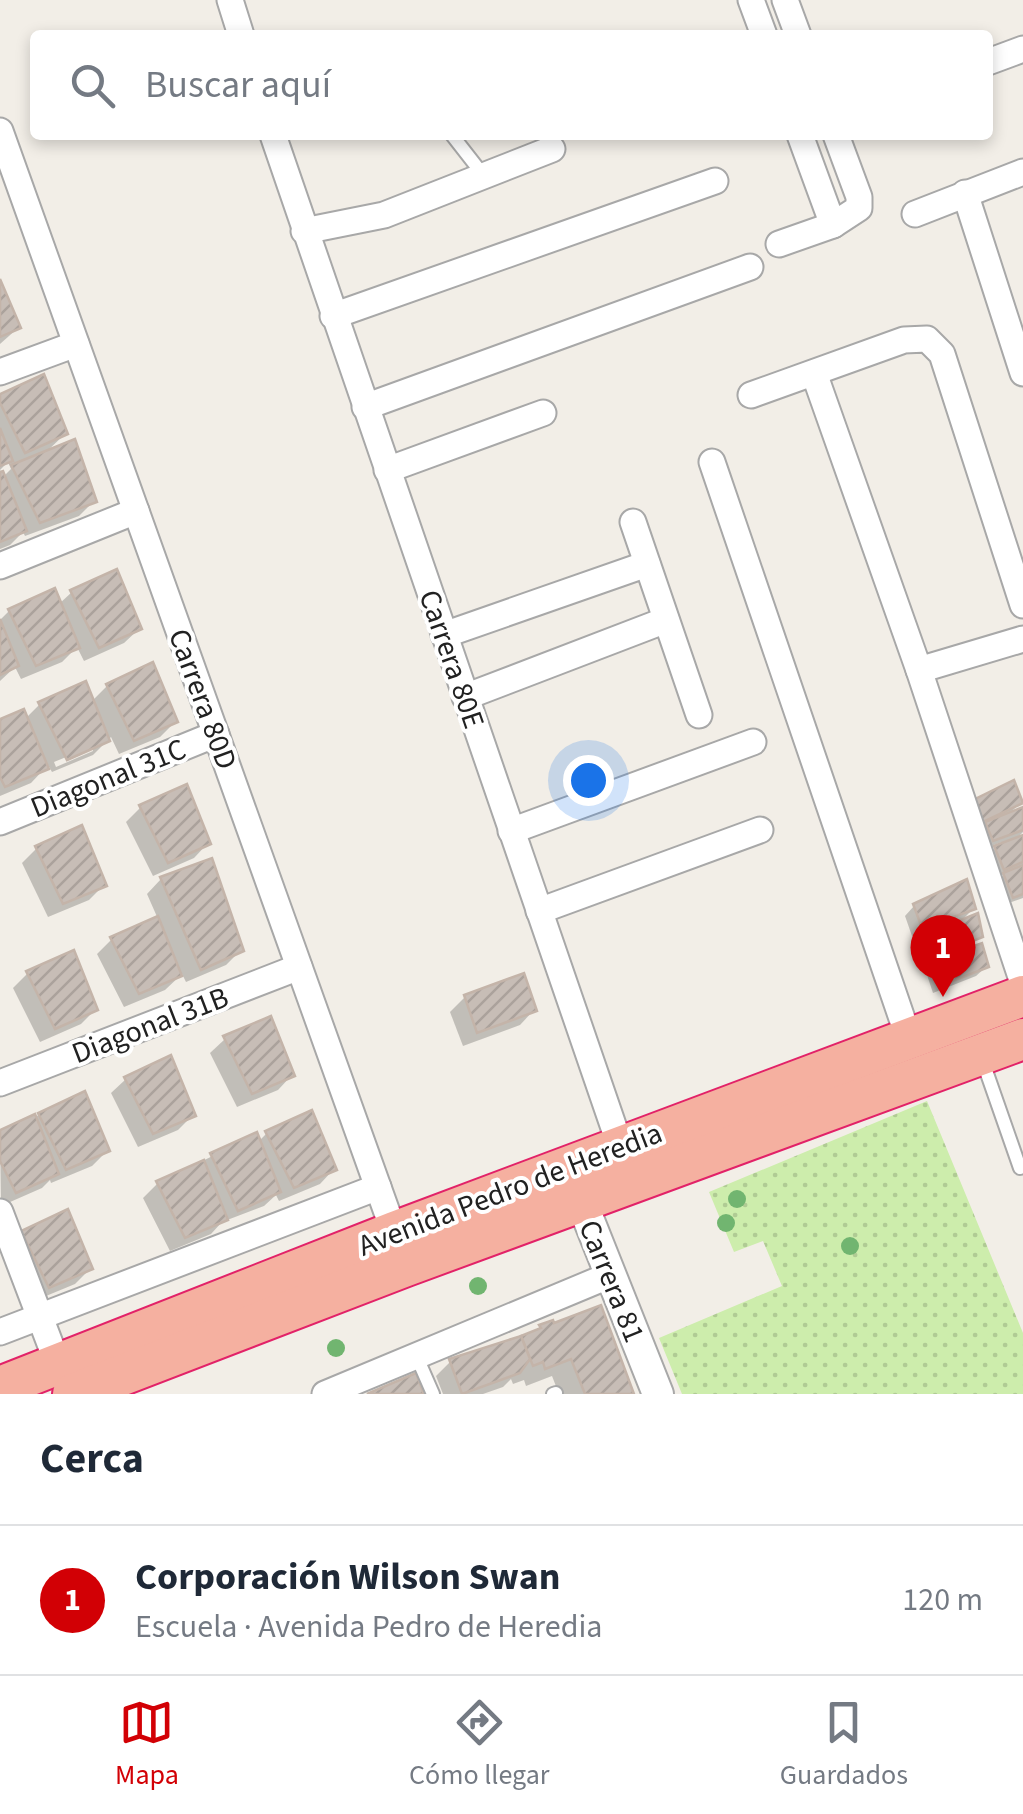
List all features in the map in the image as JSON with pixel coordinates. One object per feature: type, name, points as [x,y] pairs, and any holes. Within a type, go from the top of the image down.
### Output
[{"type":"highway","name":"Avenida Pedro de Heredia","points":[[627,1165],[909,1040],[1023,996]]},
{"type":"highway","name":"Avenida Pedro de Heredia","points":[[6,1388],[67,1384],[400,1249],[574,1184],[1023,1038]]},
{"type":"street","points":[[230,0],[239,30]]},
{"type":"street","points":[[751,0],[762,30]]},
{"type":"street","points":[[785,0],[796,30]]},
{"type":"street","points":[[993,60],[1023,49]]},
{"type":"street","name":"Carrera 80D","points":[[0,131],[5,162],[76,344],[400,1249]]},
{"type":"street","name":"Carrera 80E","points":[[275,140],[627,1165]]},
{"type":"street","points":[[802,140],[832,225]]},
{"type":"street","points":[[779,244],[832,225],[858,208],[859,196],[838,140]]},
{"type":"street","points":[[304,231],[384,215],[552,149]]},
{"type":"street","points":[[915,214],[1023,172]]},
{"type":"street","points":[[334,316],[715,181]]},
{"type":"street","points":[[965,194],[1023,373]]},
{"type":"street","points":[[365,407],[750,267]]},
{"type":"street","points":[[751,395],[904,340],[927,339],[942,354],[1023,605]]},
{"type":"street","points":[[0,372],[76,344]]},
{"type":"street","points":[[814,374],[919,670],[1023,983]]},
{"type":"street","points":[[387,470],[543,412]]},
{"type":"street","points":[[712,462],[909,1040]]},
{"type":"street","points":[[0,566],[136,511]]},
{"type":"street","points":[[633,522],[698,715]]},
{"type":"street","points":[[444,635],[647,564]]},
{"type":"street","points":[[465,697],[666,620]]},
{"type":"street","points":[[919,670],[1023,639]]},
{"type":"street","name":"Diagonal 31C","points":[[0,822],[216,734]]},
{"type":"street","points":[[512,831],[753,742]]},
{"type":"street","points":[[539,911],[760,830]]},
{"type":"street","name":"Diagonal 31B","points":[[0,1083],[299,966]]},
{"type":"street","name":"Carrera 81","points":[[574,1184],[658,1394]]},
{"type":"street","points":[[0,1332],[378,1187]]},
{"type":"street","points":[[0,1212],[67,1384]]},
{"type":"street","points":[[325,1394],[608,1276]]},
{"type":"lane","points":[[456,140],[484,176]]},
{"type":"lane","points":[[980,1054],[1020,1168]]},
{"type":"lane","points":[[416,1355],[433,1394]]},
{"type":"green space","points":[[927,1101],[1023,1333],[1023,1394],[682,1394],[659,1338],[782,1286],[763,1241],[734,1252],[709,1192]]},
{"type":"building","points":[[0,279],[21,328],[0,337]]},
{"type":"building","points":[[44,374],[68,434],[25,453],[0,403],[0,394]]},
{"type":"building","points":[[0,428],[13,461],[0,466]]},
{"type":"building","points":[[75,439],[97,502],[40,523],[11,465]]},
{"type":"building","points":[[3,471],[27,531],[0,542],[0,472]]},
{"type":"building","points":[[117,569],[142,629],[99,648],[70,590]]},
{"type":"building","points":[[55,588],[80,648],[36,666],[8,609]]},
{"type":"building","points":[[0,619],[19,666],[0,675]]},
{"type":"building","points":[[153,662],[178,722],[134,741],[106,684]]},
{"type":"building","points":[[86,681],[110,741],[67,760],[38,702]]},
{"type":"building","points":[[24,709],[49,769],[5,787],[0,777],[0,719]]},
{"type":"building","points":[[1014,780],[1023,803],[983,822],[973,800]]},
{"type":"building","points":[[187,784],[211,844],[168,863],[139,805]]},
{"type":"building","points":[[1023,807],[1023,830],[993,841],[985,822]]},
{"type":"building","points":[[82,825],[107,886],[63,904],[35,846]]},
{"type":"building","points":[[1023,835],[1023,862],[1004,870],[994,846]]},
{"type":"building","points":[[212,858],[244,951],[201,970],[160,877]]},
{"type":"building","points":[[1023,865],[1023,894],[1013,898],[1003,873]]},
{"type":"building","points":[[967,879],[976,909],[922,928],[913,904]]},
{"type":"building","points":[[978,913],[983,937],[934,956],[926,934]]},
{"type":"building","points":[[158,916],[182,976],[139,994],[110,937]]},
{"type":"building","points":[[982,943],[989,967],[942,985],[934,960]]},
{"type":"building","points":[[74,950],[98,1010],[55,1029],[26,971]]},
{"type":"building","points":[[524,973],[537,1011],[477,1033],[464,995]]},
{"type":"building","points":[[271,1016],[295,1076],[252,1094],[223,1036]]},
{"type":"building","points":[[171,1055],[196,1116],[153,1134],[124,1077]]},
{"type":"building","points":[[85,1091],[110,1151],[66,1170],[38,1113]]},
{"type":"building","points":[[312,1110],[337,1170],[294,1188],[265,1131]]},
{"type":"building","points":[[35,1114],[59,1174],[16,1193],[0,1161],[0,1130]]},
{"type":"building","points":[[257,1132],[281,1192],[238,1211],[210,1153]]},
{"type":"building","points":[[204,1160],[228,1220],[185,1238],[156,1181]]},
{"type":"building","points":[[68,1209],[93,1269],[49,1288],[21,1231]]},
{"type":"building","points":[[601,1305],[634,1394],[585,1394],[571,1359],[545,1369],[543,1362],[533,1366],[521,1336],[541,1328],[539,1325]]},
{"type":"building","points":[[521,1336],[530,1359],[520,1373],[462,1394],[449,1359]]},
{"type":"building","points":[[416,1373],[424,1394],[367,1394]]},
{"type":"place","name":"Corporación Wilson Swan","points":[[943,997]]}]
